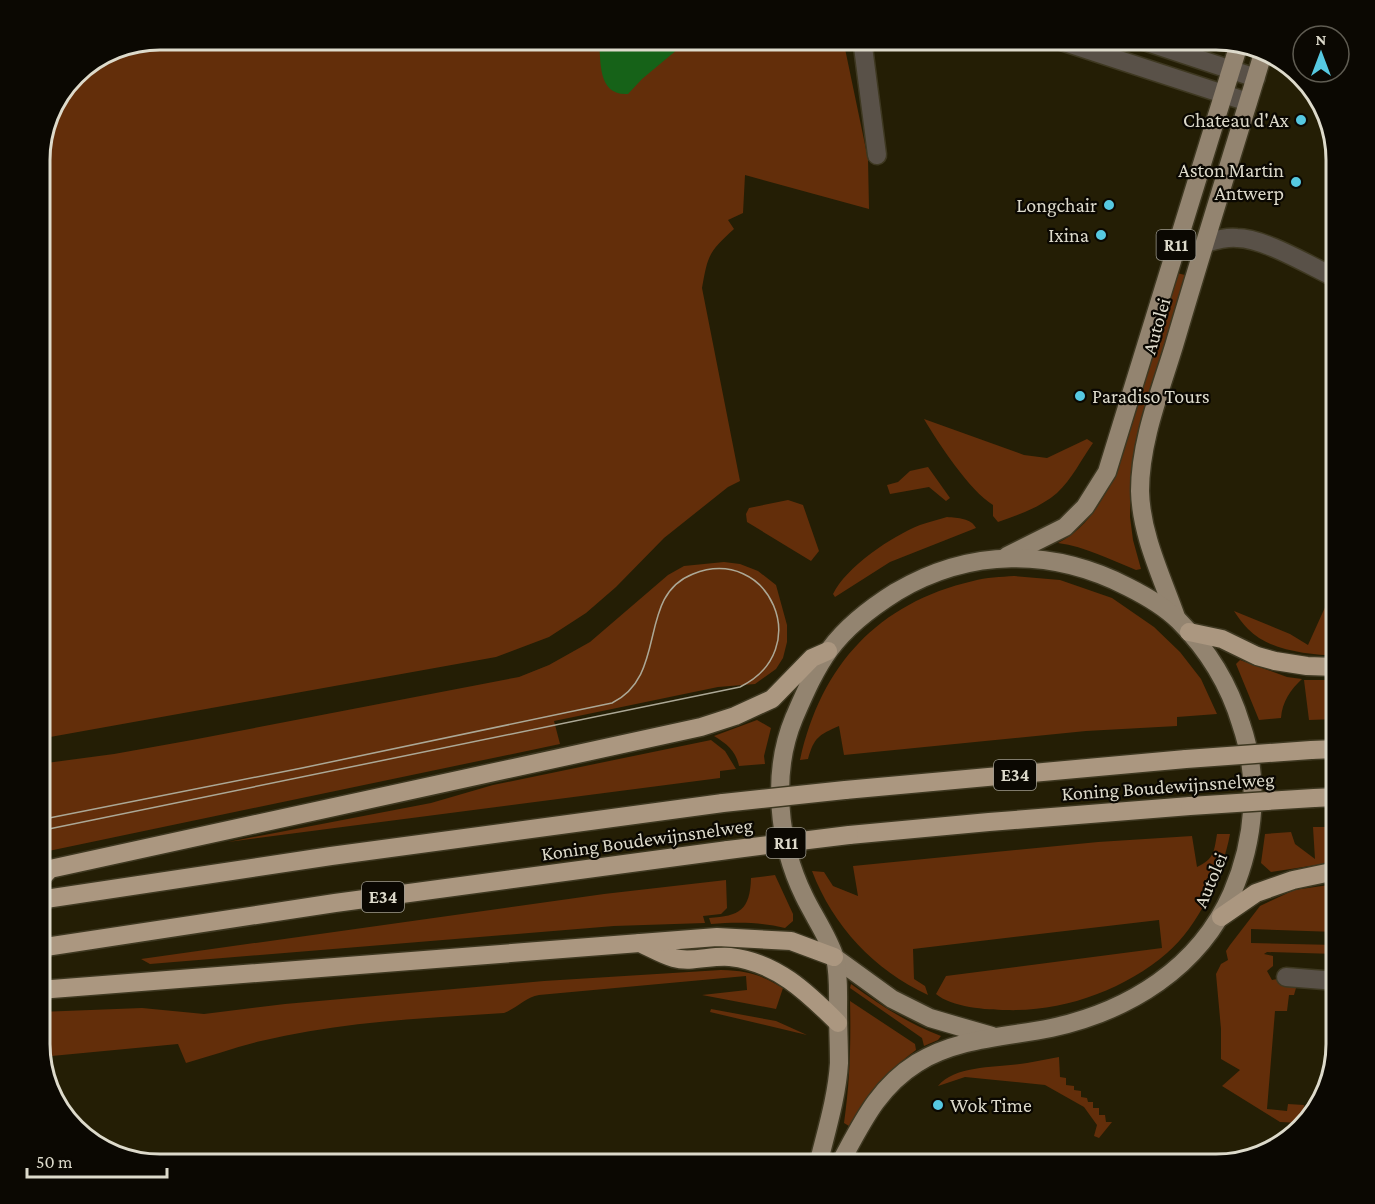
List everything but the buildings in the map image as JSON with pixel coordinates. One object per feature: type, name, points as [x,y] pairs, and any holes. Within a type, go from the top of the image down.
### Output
[{"type":"highway","points":[[1189,632],[1222,639],[1257,656],[1275,661],[1326,667]]},
{"type":"highway","points":[[50,869],[701,728],[772,699],[812,658],[828,651]]},
{"type":"highway","name":"Koning Boudewijnsnelweg","points":[[50,898],[331,856],[723,803],[1186,759],[1326,749]]},
{"type":"highway","name":"Koning Boudewijnsnelweg","points":[[50,946],[323,905],[849,835],[1190,806],[1326,797]]},
{"type":"highway","points":[[1221,917],[1256,893],[1293,880],[1326,873]]},
{"type":"highway","points":[[50,989],[717,936],[791,941],[834,957]]},
{"type":"highway","points":[[639,942],[676,959],[729,957],[759,964],[796,982],[838,1023]]},
{"type":"main road","name":"Autolei","points":[[821,1154],[834,1100],[838,1065],[834,957],[802,893],[790,861],[781,810],[782,782],[789,734],[808,688],[828,651],[866,612],[909,585],[936,573],[965,564],[1004,557],[1036,543],[1065,527],[1085,507],[1107,472],[1237,52]]},
{"type":"main road","name":"Autolei","points":[[1176,617],[1146,533],[1140,489],[1143,462],[1148,434],[1261,60]]},
{"type":"main road","name":"Autolei","points":[[845,1154],[880,1094],[913,1065],[944,1049],[1061,1025],[1113,1009],[1143,993],[1178,969],[1194,953],[1221,917],[1234,889],[1250,839],[1254,785],[1248,744],[1234,700],[1210,658],[1176,617],[1143,594],[1103,574],[1059,561],[1004,557]]},
{"type":"main road","name":"Autolei","points":[[834,957],[892,999],[930,1018],[995,1037]]},
{"type":"street","points":[[863,50],[877,155]]},
{"type":"street","points":[[1089,50],[1248,102]]},
{"type":"street","points":[[1171,50],[1256,78]]},
{"type":"street","points":[[1205,243],[1231,238],[1255,240],[1325,273]]},
{"type":"street","points":[[1286,977],[1326,980]]},
{"type":"shaded area","points":[[146,50],[845,50],[868,159],[869,209],[745,175],[743,213],[728,220],[734,229],[714,249],[706,268],[702,288],[740,481],[728,487],[664,538],[616,587],[586,613],[549,637],[496,657],[50,737],[50,146],[53,131],[64,105],[77,87],[93,72],[124,55]]},
{"type":"shaded area","points":[[600,50],[677,50],[628,94],[618,93],[611,89],[606,83],[601,67]]},
{"type":"shaded area","points":[[1177,273],[1185,275],[1140,431],[1131,477],[1130,517],[1133,540],[1141,569],[1136,570],[1088,550],[1058,543],[1086,522],[1106,493],[1116,471]]},
{"type":"shaded area","points":[[924,419],[1024,455],[1047,458],[1087,439],[1093,443],[1072,476],[1051,498],[998,522],[993,516],[993,505],[965,478]]},
{"type":"shaded area","points":[[928,467],[950,498],[946,501],[929,487],[890,494],[887,485],[898,482],[910,471]]},
{"type":"shaded area","points":[[788,500],[803,505],[819,551],[811,561],[747,522],[746,514],[749,508]]},
{"type":"shaded area","points":[[947,517],[968,520],[976,528],[890,562],[835,597],[833,594],[848,573],[871,554],[909,530]]},
{"type":"shaded area","points":[[724,562],[740,564],[758,571],[776,585],[787,625],[787,642],[783,658],[776,669],[755,684],[718,687],[554,721],[560,744],[50,851],[50,763],[192,740],[519,677],[549,665],[590,642],[668,575],[684,566]]},
{"type":"shaded area","points":[[1014,576],[1060,580],[1112,598],[1154,627],[1180,652],[1201,679],[1217,714],[1177,717],[1177,726],[1086,731],[844,755],[839,726],[818,738],[808,759],[800,760],[810,726],[823,695],[839,667],[859,643],[882,622],[909,605],[939,591],[993,577]]},
{"type":"shaded area","points":[[1326,606],[1326,655],[1277,647],[1248,629],[1234,611],[1290,634],[1308,645]]},
{"type":"shaded area","points":[[1240,660],[1287,677],[1302,679],[1288,696],[1281,718],[1259,720],[1236,664]]},
{"type":"shaded area","points":[[1304,680],[1326,680],[1326,719],[1309,720]]},
{"type":"shaded area","points":[[757,720],[771,728],[764,756],[765,764],[739,766],[730,748],[714,736]]},
{"type":"shaded area","points":[[711,740],[725,751],[736,769],[720,771],[720,778],[228,842],[431,803],[493,785]]},
{"type":"shaded area","points":[[1313,827],[1326,827],[1326,864],[1271,872],[1261,863],[1265,834],[1291,832],[1295,844],[1315,859]]},
{"type":"shaded area","points":[[1217,834],[1230,834],[1215,882],[1189,929],[1167,953],[1132,978],[1112,988],[1071,1003],[1028,1010],[969,1007],[951,1002],[936,994],[946,976],[1162,948],[1159,920],[913,949],[914,979],[925,986],[928,995],[890,973],[858,944],[831,910],[812,871],[824,872],[833,886],[858,896],[853,866],[1098,842],[1192,836],[1197,867],[1210,858]]},
{"type":"shaded area","points":[[775,875],[793,914],[793,921],[785,928],[748,923],[711,924],[709,918],[736,913],[741,909],[748,897],[751,878]]},
{"type":"shaded area","points":[[726,880],[727,908],[721,914],[703,916],[705,923],[614,926],[150,964],[141,959],[604,894]]},
{"type":"shaded area","points":[[1326,885],[1326,932],[1251,929],[1251,943],[1326,945],[1326,954],[1267,952],[1264,954],[1273,956],[1273,966],[1267,971],[1272,980],[1282,978],[1294,982],[1296,988],[1294,995],[1289,995],[1287,1011],[1275,1011],[1267,1109],[1287,1111],[1288,1104],[1304,1105],[1303,1110],[1292,1123],[1280,1122],[1222,1086],[1240,1070],[1221,1059],[1216,974],[1221,964],[1228,960],[1226,951],[1260,906],[1294,890]]},
{"type":"shaded area","points":[[721,970],[754,974],[783,988],[776,1009],[702,995],[747,990],[746,976],[539,995],[504,1013],[321,1029],[261,1041],[186,1063],[178,1044],[51,1056],[50,1012],[142,1008],[204,1014],[285,1004],[544,981]]},
{"type":"shaded area","points":[[851,984],[894,1013],[941,1036],[938,1040],[924,1046],[922,1038],[850,988]]},
{"type":"shaded area","points":[[850,1001],[915,1044],[916,1050],[878,1084],[849,1126],[844,1123],[850,1062]]},
{"type":"shaded area","points":[[711,1009],[776,1021],[807,1035],[710,1012]]},
{"type":"shaded area","points":[[1059,1057],[1060,1077],[1066,1078],[1066,1085],[1074,1086],[1074,1090],[1081,1091],[1081,1097],[1087,1098],[1088,1102],[1093,1102],[1093,1108],[1099,1108],[1099,1115],[1105,1115],[1106,1122],[1112,1122],[1099,1138],[1094,1136],[1097,1125],[1084,1107],[1045,1085],[965,1077],[938,1086],[946,1079],[967,1070]]},
{"type":"tram line","points":[[50,818],[612,703],[630,690],[641,674],[664,600],[675,585],[693,574],[720,569],[743,574],[761,587],[774,605],[779,627],[775,650],[763,670],[740,687],[50,829]]},
{"type":"place","name":"Chateau d'Ax","points":[[1301,120]]},
{"type":"place","name":"Aston Martin Antwerp","points":[[1296,182]]},
{"type":"place","name":"Longchair","points":[[1109,205]]},
{"type":"place","name":"Ixina","points":[[1101,235]]},
{"type":"place","name":"Paradiso Tours","points":[[1080,396]]},
{"type":"place","name":"Wok Time","points":[[938,1105]]}]
